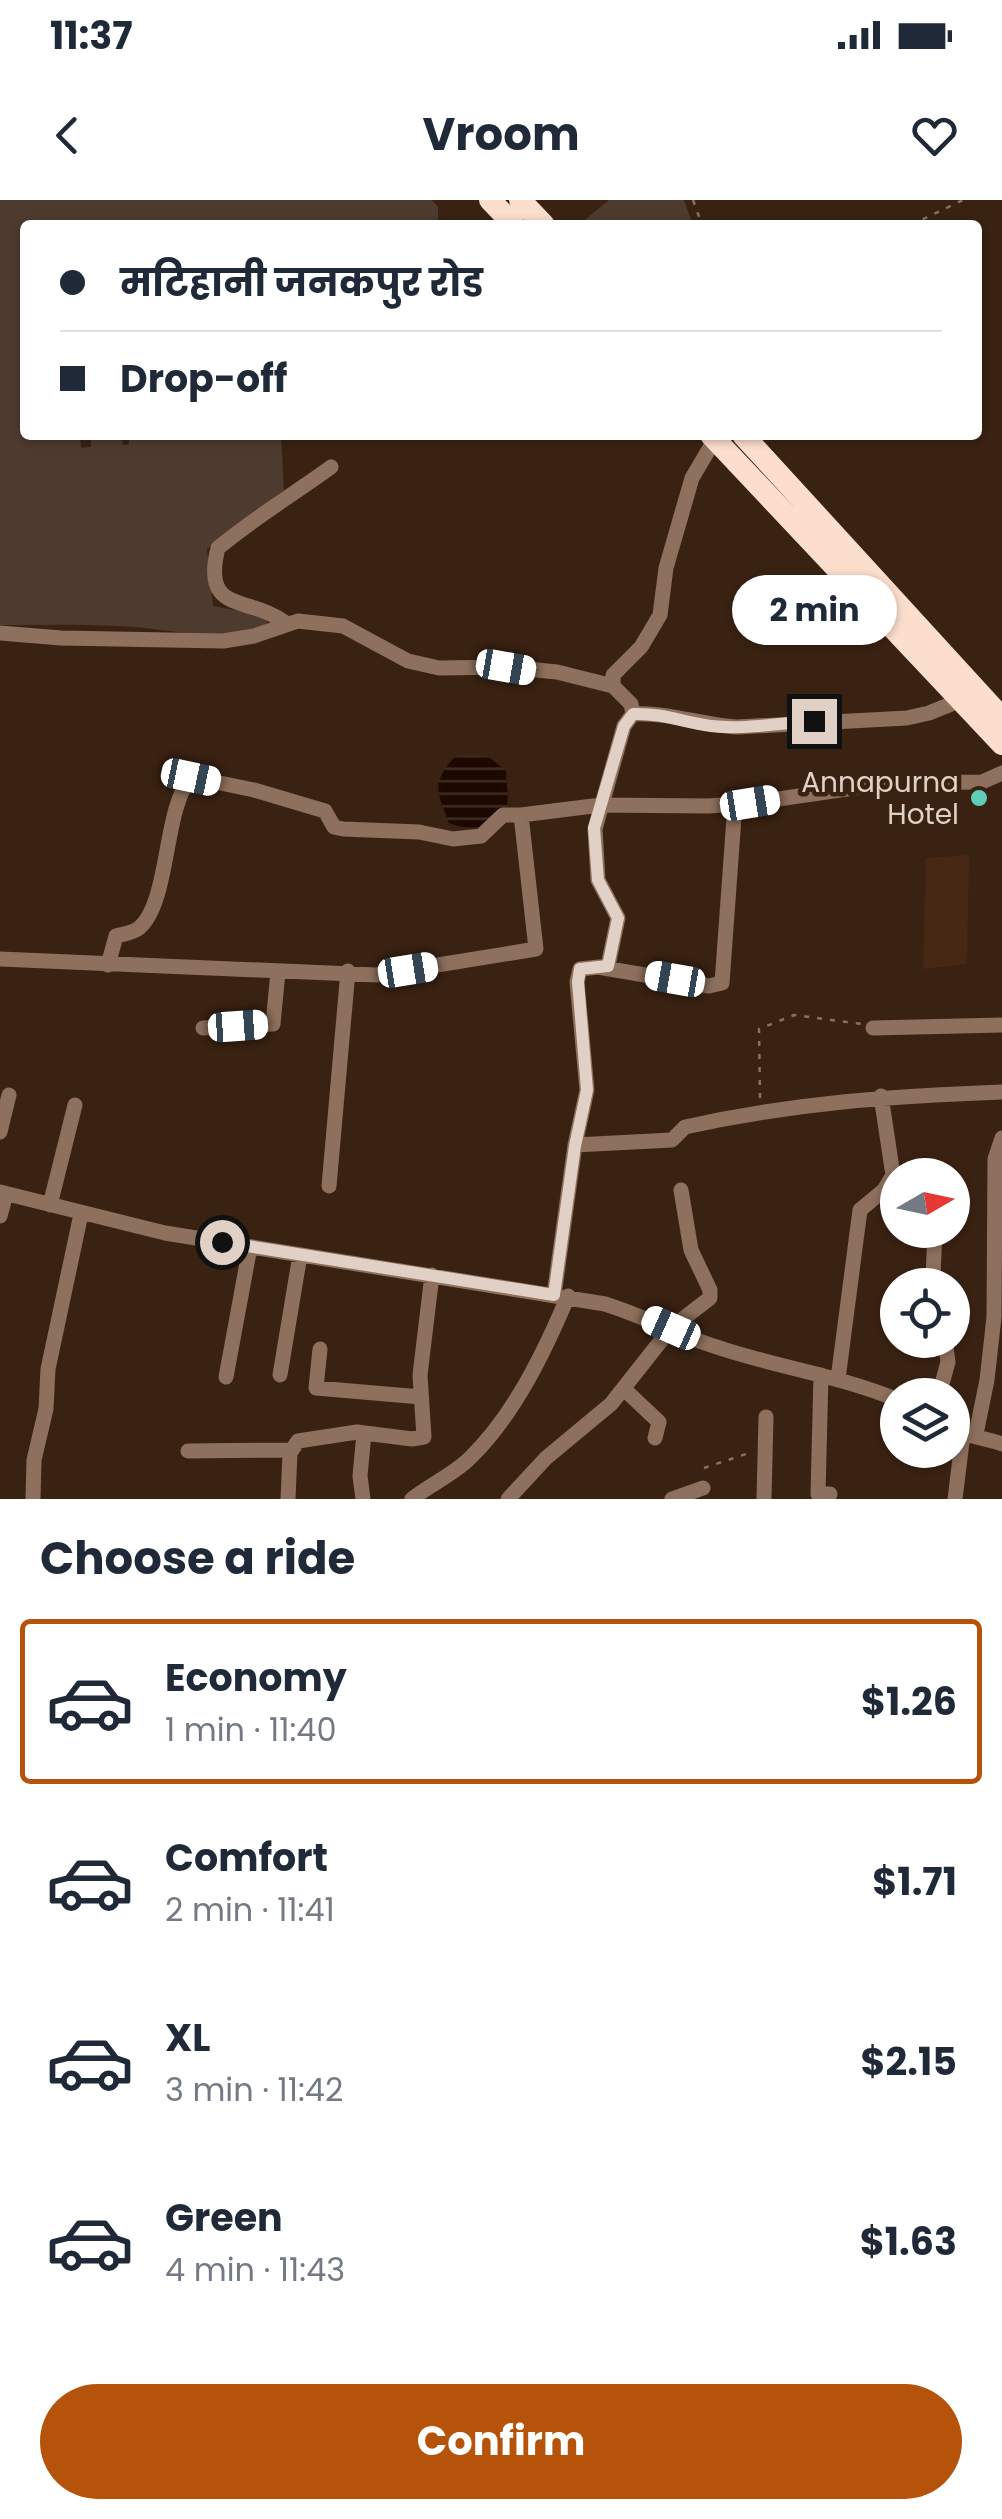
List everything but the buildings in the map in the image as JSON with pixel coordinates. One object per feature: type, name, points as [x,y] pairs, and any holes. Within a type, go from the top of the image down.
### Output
[{"type":"highway","points":[[490,200],[509,220]]},
{"type":"highway","points":[[520,200],[539,220]]},
{"type":"highway","points":[[716,440],[1002,744]]},
{"type":"highway","points":[[749,440],[1002,718]]},
{"type":"street","points":[[612,686],[614,675],[641,647],[660,614],[666,568],[692,478],[711,440]]},
{"type":"street","points":[[286,623],[270,611],[237,605],[219,593],[214,579],[218,548],[332,466]]},
{"type":"street","points":[[0,633],[223,641],[266,632],[286,623],[343,626],[408,661],[439,668],[506,667],[557,672],[612,686],[631,704],[633,714],[624,726],[594,828],[598,880],[618,918],[608,966],[580,969]]},
{"type":"street","points":[[633,714],[665,714],[709,726],[737,727],[906,718],[947,708],[960,700]]},
{"type":"street","points":[[108,965],[116,936],[140,927],[153,907],[180,798],[191,777],[324,810],[334,827],[419,832],[454,840],[481,836],[503,815],[601,805],[735,804],[888,782],[982,782],[1002,773]]},
{"type":"street","points":[[580,969],[606,966],[709,986],[722,983],[735,804]]},
{"type":"street","points":[[0,959],[376,975],[536,949],[521,816]]},
{"type":"street","points":[[412,1499],[444,1481],[489,1438],[536,1364],[561,1296],[575,1146],[587,1090],[580,969]]},
{"type":"street","points":[[203,1028],[273,1024],[278,972]]},
{"type":"street","points":[[329,1186],[348,972]]},
{"type":"street","points":[[873,1028],[1002,1024]]},
{"type":"street","points":[[575,1146],[672,1140],[685,1127],[761,1110],[881,1096],[1002,1092]]},
{"type":"street","points":[[0,1132],[9,1095]]},
{"type":"street","points":[[838,1379],[860,1210],[884,1190],[892,1175],[881,1096]]},
{"type":"street","points":[[50,1205],[75,1105]]},
{"type":"street","points":[[970,1414],[991,1351],[994,1173],[1002,1138]]},
{"type":"street","points":[[508,1499],[546,1458],[610,1404],[671,1328],[710,1298],[691,1250],[681,1190]]},
{"type":"street","points":[[0,1216],[3,1193],[165,1233],[605,1304],[704,1343],[880,1394]]},
{"type":"street","points":[[33,1499],[34,1460],[46,1409],[48,1369],[82,1214]]},
{"type":"street","points":[[226,1377],[250,1246]]},
{"type":"street","points":[[280,1375],[300,1255]]},
{"type":"street","points":[[288,1499],[291,1450],[296,1442],[364,1433],[424,1437],[420,1375],[432,1275]]},
{"type":"street","points":[[320,1349],[316,1388],[421,1396]]},
{"type":"street","points":[[822,1374],[818,1494],[830,1494]]},
{"type":"street","points":[[624,1389],[660,1422],[655,1438]]},
{"type":"street","points":[[764,1499],[766,1417]]},
{"type":"street","points":[[363,1499],[360,1476],[364,1433]]},
{"type":"street","points":[[970,1434],[1002,1444]]},
{"type":"street","points":[[188,1451],[291,1450]]},
{"type":"street","points":[[955,1499],[959,1468]]},
{"type":"street","points":[[672,1499],[703,1488]]},
{"type":"path","points":[[921,220],[962,200]]},
{"type":"path","points":[[761,1110],[759,1029],[794,1015],[838,1023],[850,1020],[873,1028]]},
{"type":"path","points":[[704,1468],[765,1448]]},
{"type":"shaded area","points":[[0,200],[432,200],[438,207],[438,220],[20,220],[20,440],[80,440],[81,448],[91,447],[91,440],[122,440],[123,445],[129,444],[129,440],[281,440],[284,490],[207,549],[213,606],[266,616],[267,625],[249,631],[212,634],[119,626],[0,625]]},
{"type":"shaded area","points":[[609,200],[684,200],[691,220],[585,220]]},
{"type":"shaded area","points":[[456,755],[488,756],[506,771],[507,805],[491,824],[465,827],[449,823],[438,787]]},
{"type":"shaded area","points":[[969,855],[967,964],[923,969],[926,858]]},
{"type":"place","name":"Annapurna Hotel","points":[[979,798]]},
{"type":"route","points":[[222,1242],[554,1295],[587,1090],[580,969],[608,966],[618,918],[598,880],[594,828],[624,726],[633,714],[656,713],[709,726],[814,721]]}]
